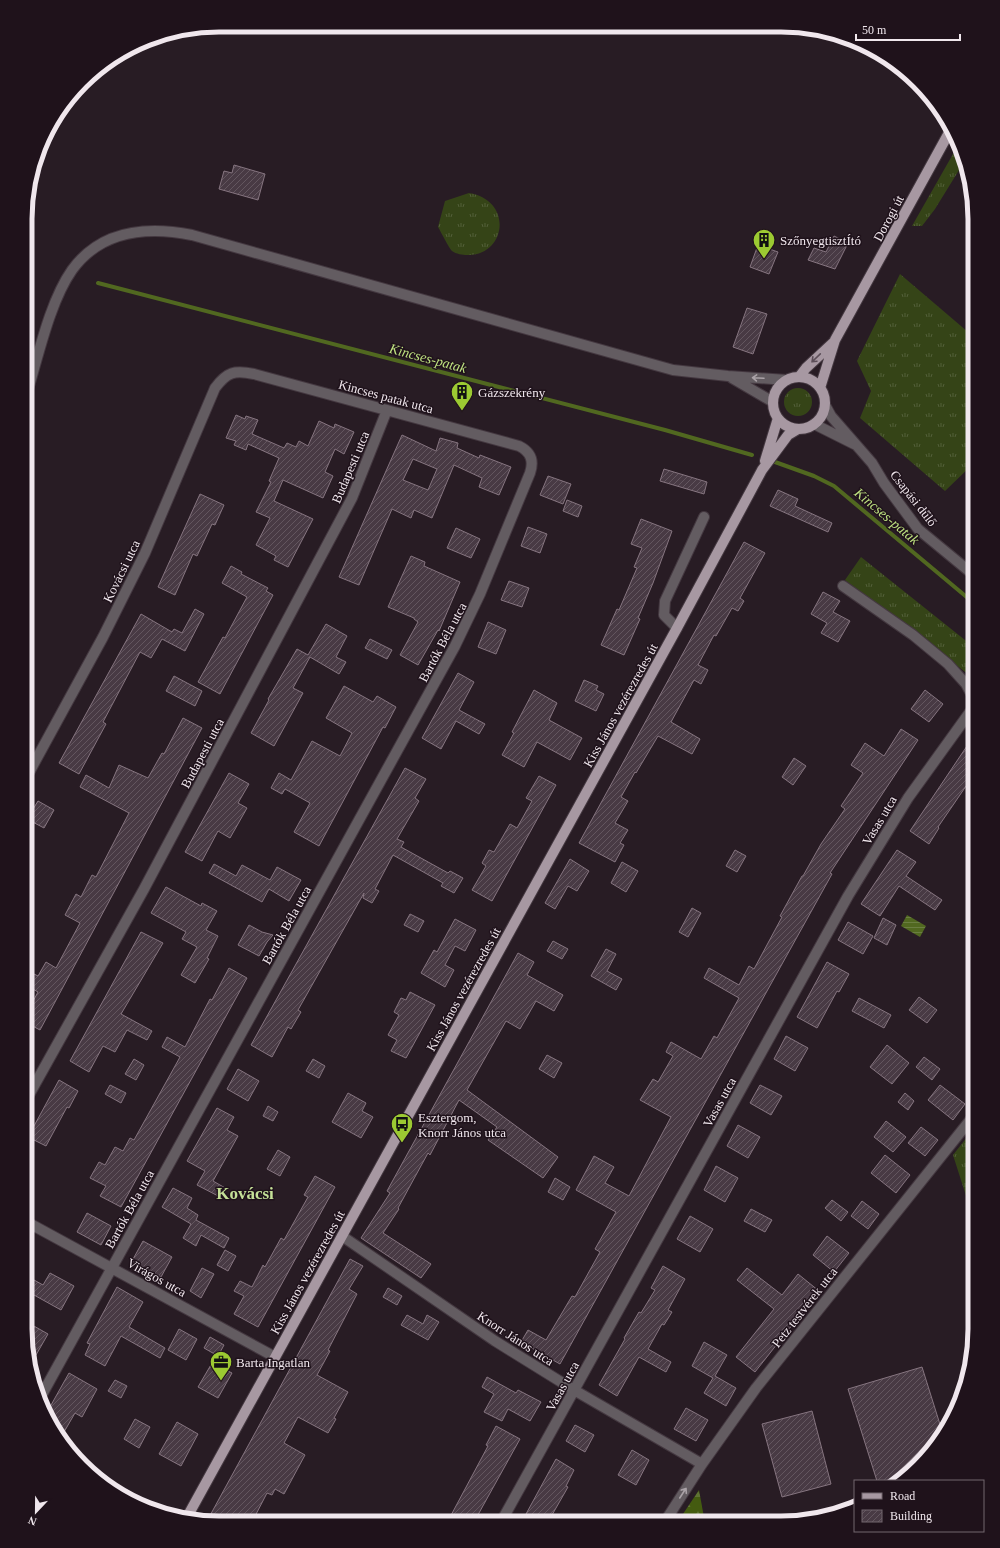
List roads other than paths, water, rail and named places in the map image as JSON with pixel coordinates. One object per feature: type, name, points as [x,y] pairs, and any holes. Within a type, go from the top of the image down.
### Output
[{"type":"main road","name":"Dorogi út","points":[[820,388],[835,340],[948,134]]},
{"type":"main road","name":"Dorogi út","points":[[799,377],[806,368],[835,340]]},
{"type":"main road","points":[[799,377],[811,380],[820,388],[824,396],[825,405],[823,413],[814,424],[807,428],[798,429],[790,427],[778,418],[774,410],[773,402],[777,389],[787,380],[799,377]]},
{"type":"main road","name":"Kiss János vezérezredes út","points":[[189,1513],[677,628],[762,470],[774,446],[778,418]]},
{"type":"main road","name":"Kiss János vezérezredes út","points":[[774,446],[798,429]]},
{"type":"street","points":[[32,376],[52,311],[71,271],[80,261],[100,245],[123,234],[146,230],[168,230],[192,235],[673,370],[787,380]]},
{"type":"street","name":"Kincses patak utca","points":[[232,372],[242,371],[254,374],[519,446],[530,454]]},
{"type":"street","name":"Kovácsi utca","points":[[32,767],[104,637],[145,553],[215,388],[223,377],[232,372]]},
{"type":"street","points":[[728,376],[773,402]]},
{"type":"street","name":"Csapási dűlő","points":[[825,405],[831,416],[859,446],[872,463],[888,489],[918,529],[968,570]]},
{"type":"street","name":"Budapesti utca","points":[[32,1089],[152,875],[352,498],[387,410]]},
{"type":"street","name":"Csapási dűlő","points":[[814,424],[859,446]]},
{"type":"street","name":"Bartók Béla utca","points":[[43,1392],[455,646],[480,594],[530,473],[532,463],[530,454]]},
{"type":"street","points":[[677,628],[664,615],[665,601],[704,517]]},
{"type":"street","points":[[844,586],[913,635],[948,664],[968,688]]},
{"type":"street","name":"Vasas utca","points":[[504,1516],[848,896],[908,798],[968,715]]},
{"type":"street","name":"Petz testvérek utca","points":[[669,1516],[702,1464],[780,1358],[968,1123]]},
{"type":"street","name":"Virágos utca","points":[[32,1225],[275,1356]]},
{"type":"street","name":"Knorr János utca","points":[[342,1236],[495,1341],[574,1390],[702,1464]]},
{"type":"waterway","name":"Kincses-patak","points":[[98,283],[665,430],[752,455]]},
{"type":"waterway","name":"Kincses-patak","points":[[775,462],[814,476],[834,486],[968,598]]},
{"type":"place","name":"SzőnyegtisztÍtó","points":[[764,260]]},
{"type":"place","name":"Gázszekrény","points":[[462,412]]},
{"type":"place","name":"Esztergom, Knorr János utca","points":[[402,1144]]},
{"type":"place","name":"Barta Ingatlan","points":[[221,1382]]},
{"type":"district","name":"Kovácsi","points":[[245,1193]]}]
